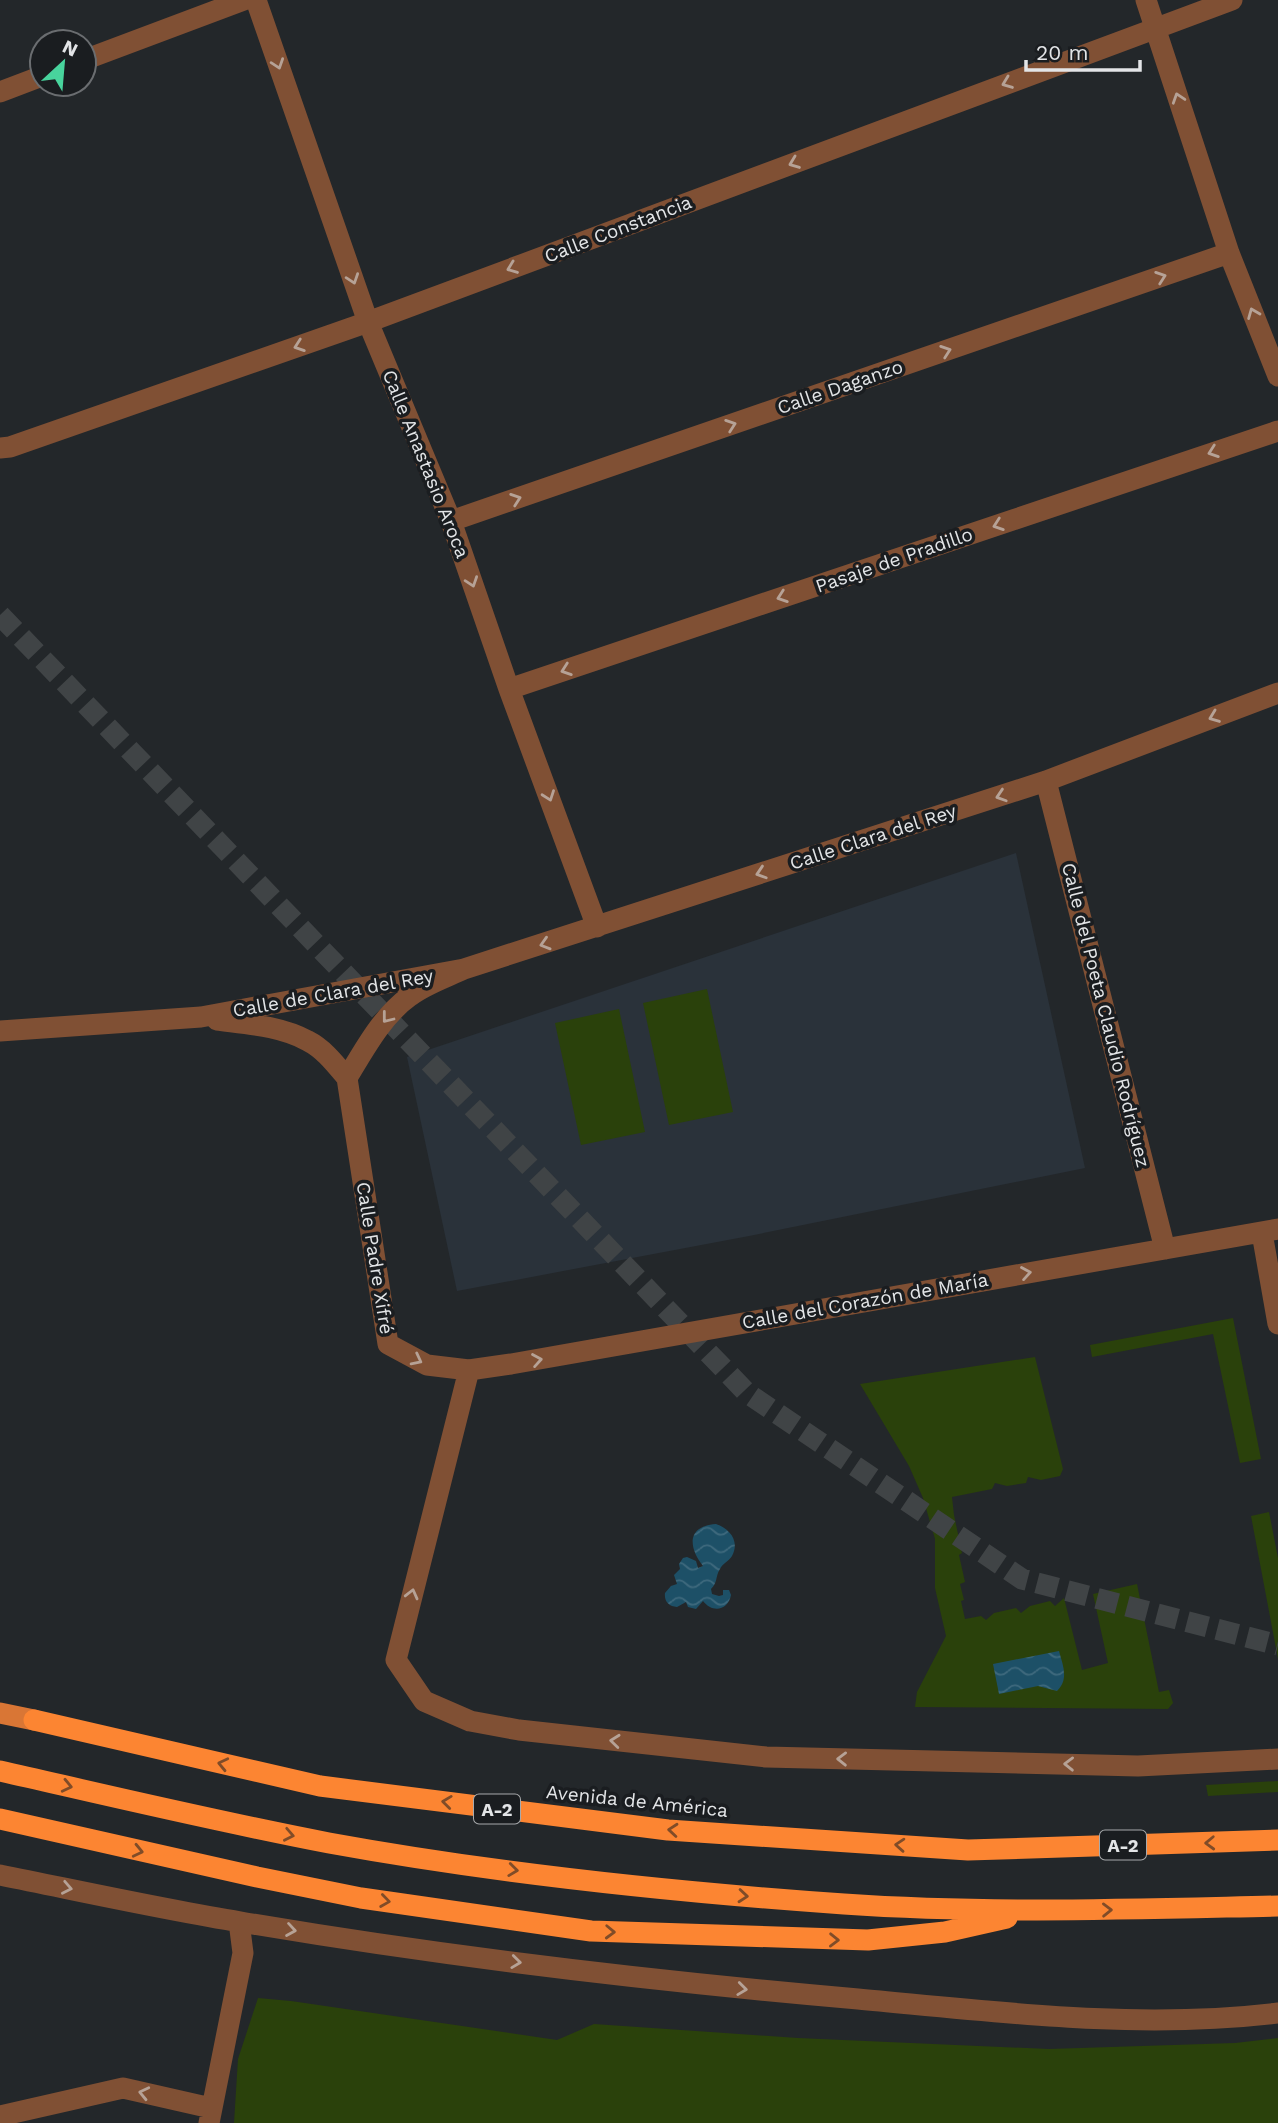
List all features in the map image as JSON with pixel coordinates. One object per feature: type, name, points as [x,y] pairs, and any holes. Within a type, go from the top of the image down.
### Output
[{"type":"highway","name":"Avenida de América","points":[[34,1720],[320,1786],[668,1830],[968,1850],[1278,1840]]},
{"type":"highway","points":[[0,1771],[234,1824],[333,1843],[474,1866],[675,1891],[847,1905],[1038,1912],[1278,1906]]},
{"type":"highway","points":[[0,1819],[348,1895],[591,1931],[868,1940],[945,1932],[1038,1912]]},
{"type":"main road","name":"Avenida de América","points":[[0,1713],[34,1720]]},
{"type":"street","points":[[98,55],[244,0]]},
{"type":"street","name":"Calle Anastasio Aroca","points":[[256,0],[368,322],[451,521],[509,689],[597,927]]},
{"type":"street","points":[[1146,0],[1229,253],[1278,376]]},
{"type":"street","name":"Calle Constancia","points":[[0,448],[368,322],[1232,0]]},
{"type":"street","points":[[0,92],[28,81]]},
{"type":"street","name":"Calle Daganzo","points":[[451,521],[1229,253]]},
{"type":"street","name":"Pasaje de Pradillo","points":[[509,689],[1278,431]]},
{"type":"street","name":"Calle Clara del Rey","points":[[464,968],[1046,781],[1278,693]]},
{"type":"street","name":"Calle del Poeta Claudio Rodríguez","points":[[1046,781],[1165,1249]]},
{"type":"street","points":[[347,1079],[392,1011],[411,995],[464,968]]},
{"type":"street","name":"Calle de Clara del Rey","points":[[0,1031],[201,1017],[464,968]]},
{"type":"street","name":"Calle de Clara del Rey","points":[[201,1017],[284,1031],[309,1041],[331,1059],[347,1079]]},
{"type":"street","name":"Calle Padre Xifré","points":[[347,1079],[388,1344],[427,1365],[469,1370]]},
{"type":"street","name":"Calle del Corazón de María","points":[[469,1370],[1270,1231],[1278,1324]]},
{"type":"street","points":[[469,1370],[396,1660],[424,1701],[470,1721],[532,1732],[766,1757],[1138,1766],[1278,1759]]},
{"type":"street","points":[[0,1875],[239,1922],[424,1951],[759,1991],[1073,2019],[1227,2020],[1278,2013]]},
{"type":"street","points":[[0,2116],[123,2088],[210,2115],[243,1953],[239,1922]]},
{"type":"shaded area","points":[[1016,853],[1085,1168],[749,1236],[457,1291],[407,1057]]},
{"type":"green space","points":[[707,989],[733,1112],[669,1125],[643,1003]]},
{"type":"green space","points":[[619,1009],[645,1132],[581,1145],[555,1023]]},
{"type":"green space","points":[[1233,1318],[1261,1459],[1240,1463],[1213,1334],[1092,1357],[1090,1345]]},
{"type":"green space","points":[[1035,1357],[1063,1469],[1060,1476],[1041,1480],[1028,1477],[1026,1483],[1007,1486],[995,1483],[992,1489],[952,1497],[962,1553],[959,1555],[965,1582],[960,1584],[965,1619],[981,1616],[986,1620],[994,1613],[1016,1608],[1021,1613],[1030,1606],[1050,1601],[1055,1606],[1064,1598],[1082,1670],[1108,1663],[1093,1594],[1137,1584],[1159,1692],[1169,1690],[1173,1703],[1168,1709],[915,1707],[917,1692],[946,1636],[935,1588],[935,1539],[923,1498],[909,1466],[860,1384]]},
{"type":"green space","points":[[1269,1512],[1278,1558],[1278,1659],[1251,1516]]},
{"type":"green space","points":[[1278,1781],[1278,1792],[1208,1796],[1206,1785]]},
{"type":"green space","points":[[258,1998],[557,2040],[594,2024],[798,2038],[1049,2049],[1235,2043],[1278,2038],[1278,2123],[234,2123],[238,2059]]},
{"type":"water","points":[[716,1524],[729,1532],[735,1545],[732,1556],[721,1567],[711,1589],[712,1594],[719,1596],[723,1595],[723,1590],[729,1590],[731,1595],[727,1604],[715,1609],[703,1601],[696,1609],[688,1607],[686,1602],[677,1607],[669,1605],[665,1593],[677,1584],[674,1575],[680,1569],[679,1564],[683,1558],[696,1561],[698,1568],[703,1566],[693,1545],[695,1533],[706,1526]]},
{"type":"water","points":[[1059,1651],[1064,1677],[1057,1691],[1038,1686],[999,1694],[993,1664]]},
{"type":"tunnel","points":[[0,615],[747,1393],[1022,1579],[1278,1645]]}]
